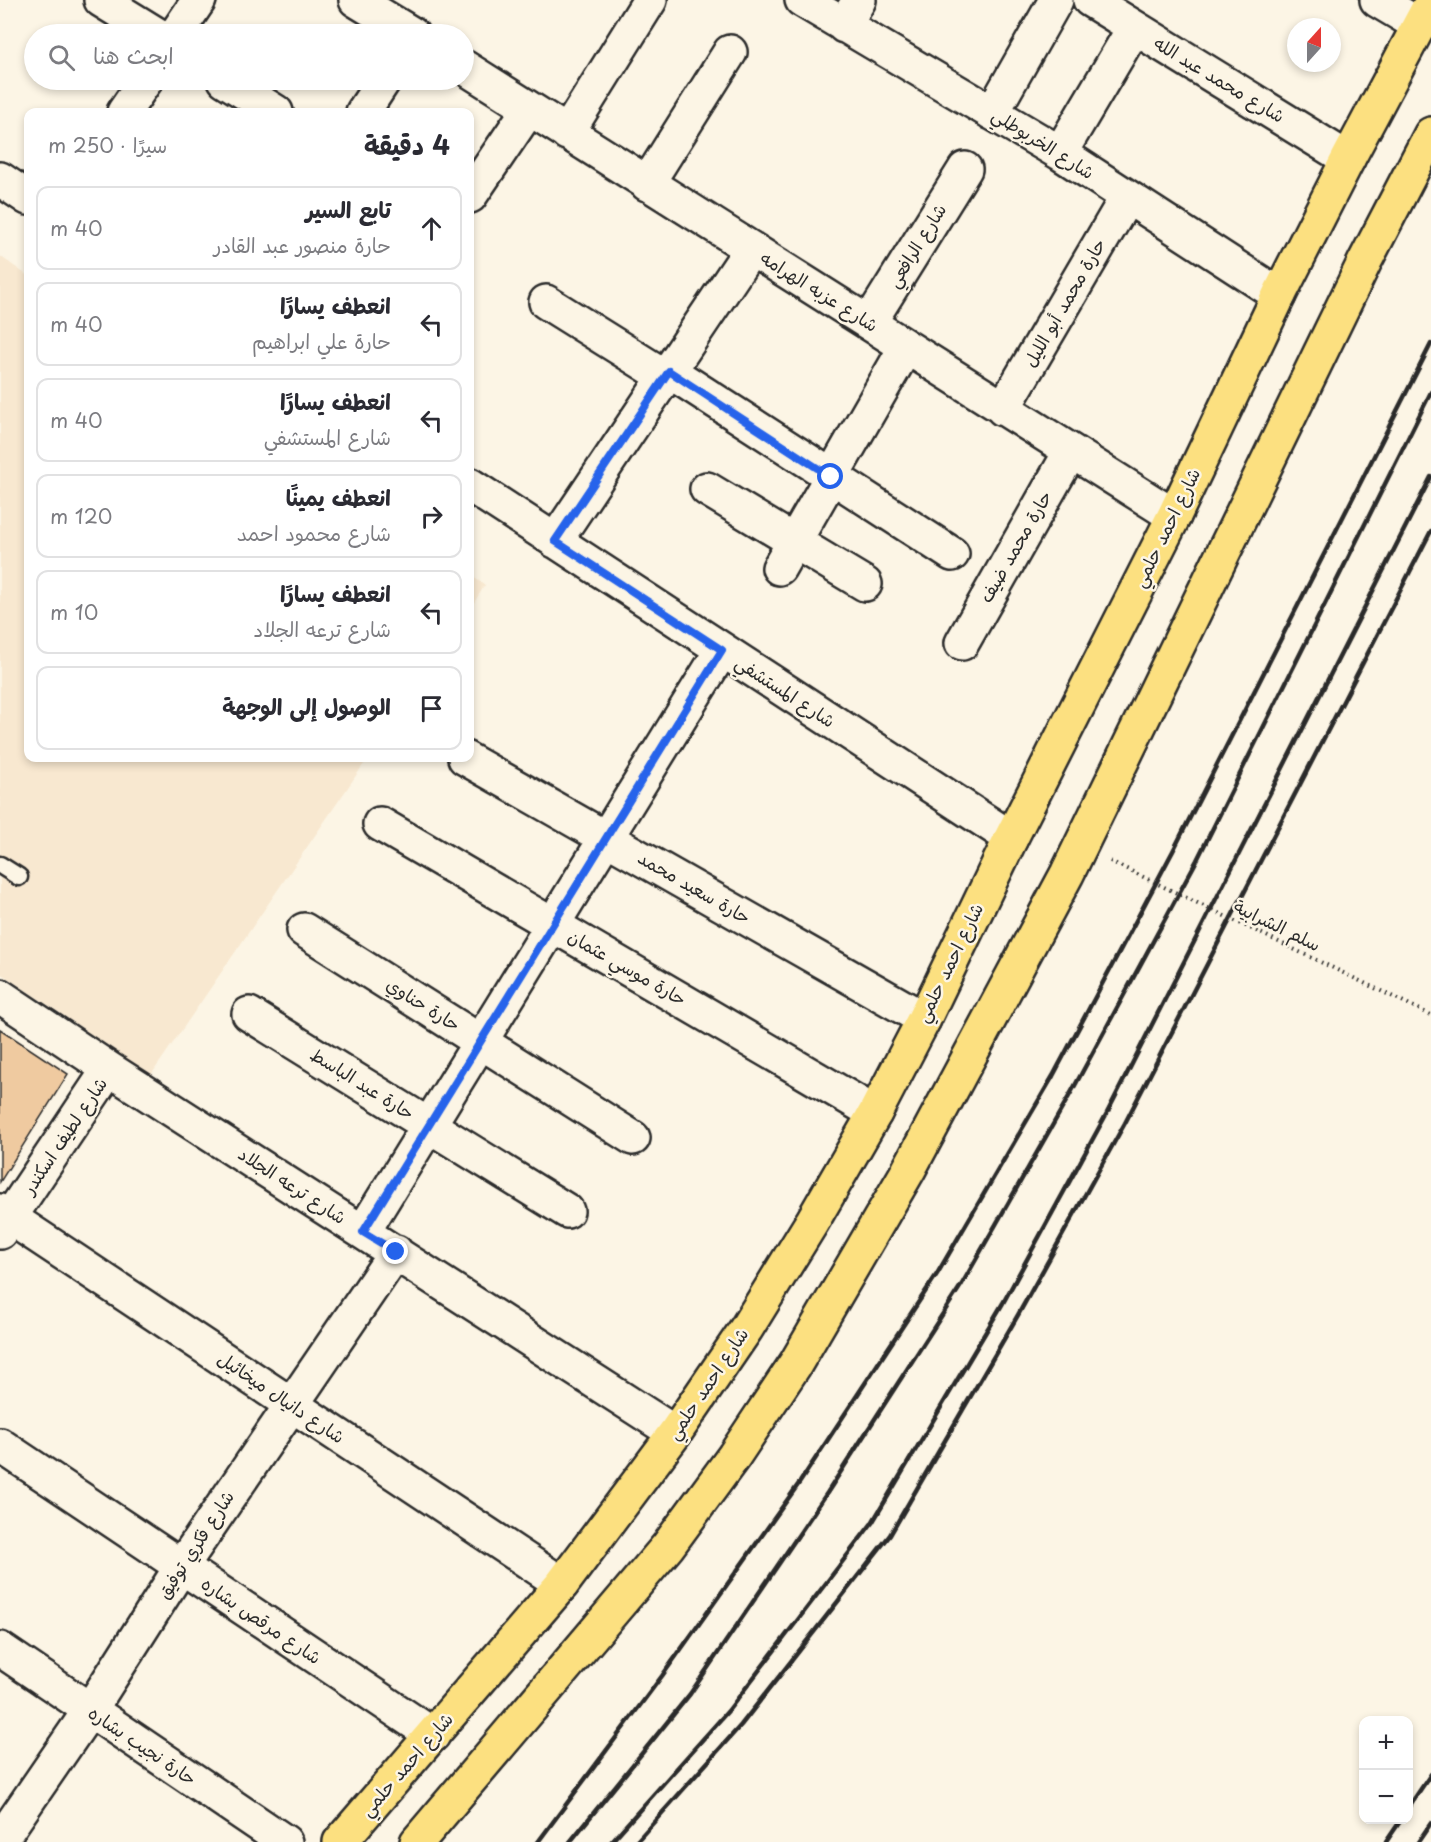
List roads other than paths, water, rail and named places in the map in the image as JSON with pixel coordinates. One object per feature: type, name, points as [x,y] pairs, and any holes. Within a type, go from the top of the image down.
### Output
[{"type":"main road","name":"شارع احمد حلمي","points":[[340,1842],[562,1584],[675,1433],[764,1300],[812,1222],[875,1113],[924,1019],[1011,838],[1174,516],[1279,295],[1425,14]]},
{"type":"main road","points":[[417,1842],[668,1546],[734,1456],[796,1363],[908,1171],[1067,874],[1365,261],[1431,134]]},
{"type":"street","points":[[101,0],[140,24]]},
{"type":"street","points":[[183,24],[199,0]]},
{"type":"street","points":[[356,0],[401,18]]},
{"type":"street","points":[[567,133],[650,0]]},
{"type":"street","name":"شارع الخربوطلي","points":[[802,0],[851,13],[992,113],[1060,153],[1279,295]]},
{"type":"street","points":[[992,113],[1056,0]]},
{"type":"street","name":"شارع محمد عبد الله","points":[[1090,0],[1348,159]]},
{"type":"street","points":[[1377,0],[1425,14]]},
{"type":"street","points":[[1060,153],[1134,28]]},
{"type":"street","points":[[647,184],[730,52]]},
{"type":"street","name":"شارع عزبه الهرامه","points":[[474,73],[1174,516]]},
{"type":"street","points":[[127,108],[139,90]]},
{"type":"street","points":[[241,90],[270,108]]},
{"type":"street","points":[[366,108],[377,90]]},
{"type":"street","points":[[474,190],[529,109]]},
{"type":"street","name":"شارع الرافعي","points":[[869,323],[965,169]]},
{"type":"street","points":[[0,179],[24,195]]},
{"type":"street","name":"حارة محمد أبو الليل","points":[[1003,409],[1127,197]]},
{"type":"street","points":[[555,541],[751,249]]},
{"type":"street","points":[[546,302],[668,374],[952,554]]},
{"type":"street","points":[[787,554],[906,347]]},
{"type":"street","name":"حارة محمد ضيف","points":[[962,643],[1071,451]]},
{"type":"street","name":"شارع المستشفي","points":[[474,488],[1011,838]]},
{"type":"street","points":[[707,489],[787,554],[865,584]]},
{"type":"street","points":[[363,1232],[722,650]]},
{"type":"street","name":"حارة سعيد محمد","points":[[472,762],[924,1019]]},
{"type":"street","name":"حارة موسي عثمان","points":[[380,824],[875,1113]]},
{"type":"street","name":"حارة حناوي","points":[[304,930],[633,1138]]},
{"type":"street","name":"شارع ترعه الجلاد","points":[[0,996],[109,1069],[675,1433]]},
{"type":"street","name":"حارة عبد الباسط","points":[[249,1014],[567,1212]]},
{"type":"street","name":"شارع لطيف اسكندر","points":[[3,1220],[109,1069]]},
{"type":"street","name":"شارع دانيال ميخائيل","points":[[3,1220],[562,1584]]},
{"type":"street","name":"شارع فكري توفيق","points":[[2,1840],[90,1710],[181,1567],[396,1252]]},
{"type":"street","name":"شارع مرقص بشاره","points":[[0,1445],[433,1735]]},
{"type":"street","name":"حارة نجيب بشاره","points":[[0,1650],[285,1842]]},
{"type":"lane","points":[[0,865],[19,877]]},
{"type":"railway","points":[[538,1842],[662,1676],[800,1482],[937,1274],[1053,1076],[1173,851],[1431,344]]},
{"type":"railway","points":[[570,1842],[690,1694],[827,1493],[962,1284],[1072,1091],[1197,860],[1431,392]]},
{"type":"railway","points":[[611,1842],[728,1711],[872,1523],[1003,1303],[1107,1113],[1431,477]]},
{"type":"railway","points":[[636,1842],[741,1725],[890,1535],[1018,1315],[1125,1123],[1431,531]]},
{"type":"railway","points":[[1413,1801],[1431,1774]]},
{"type":"railway","points":[[1418,1842],[1431,1823]]},
{"type":"railway","points":[[1386,1842],[1398,1824]]}]
